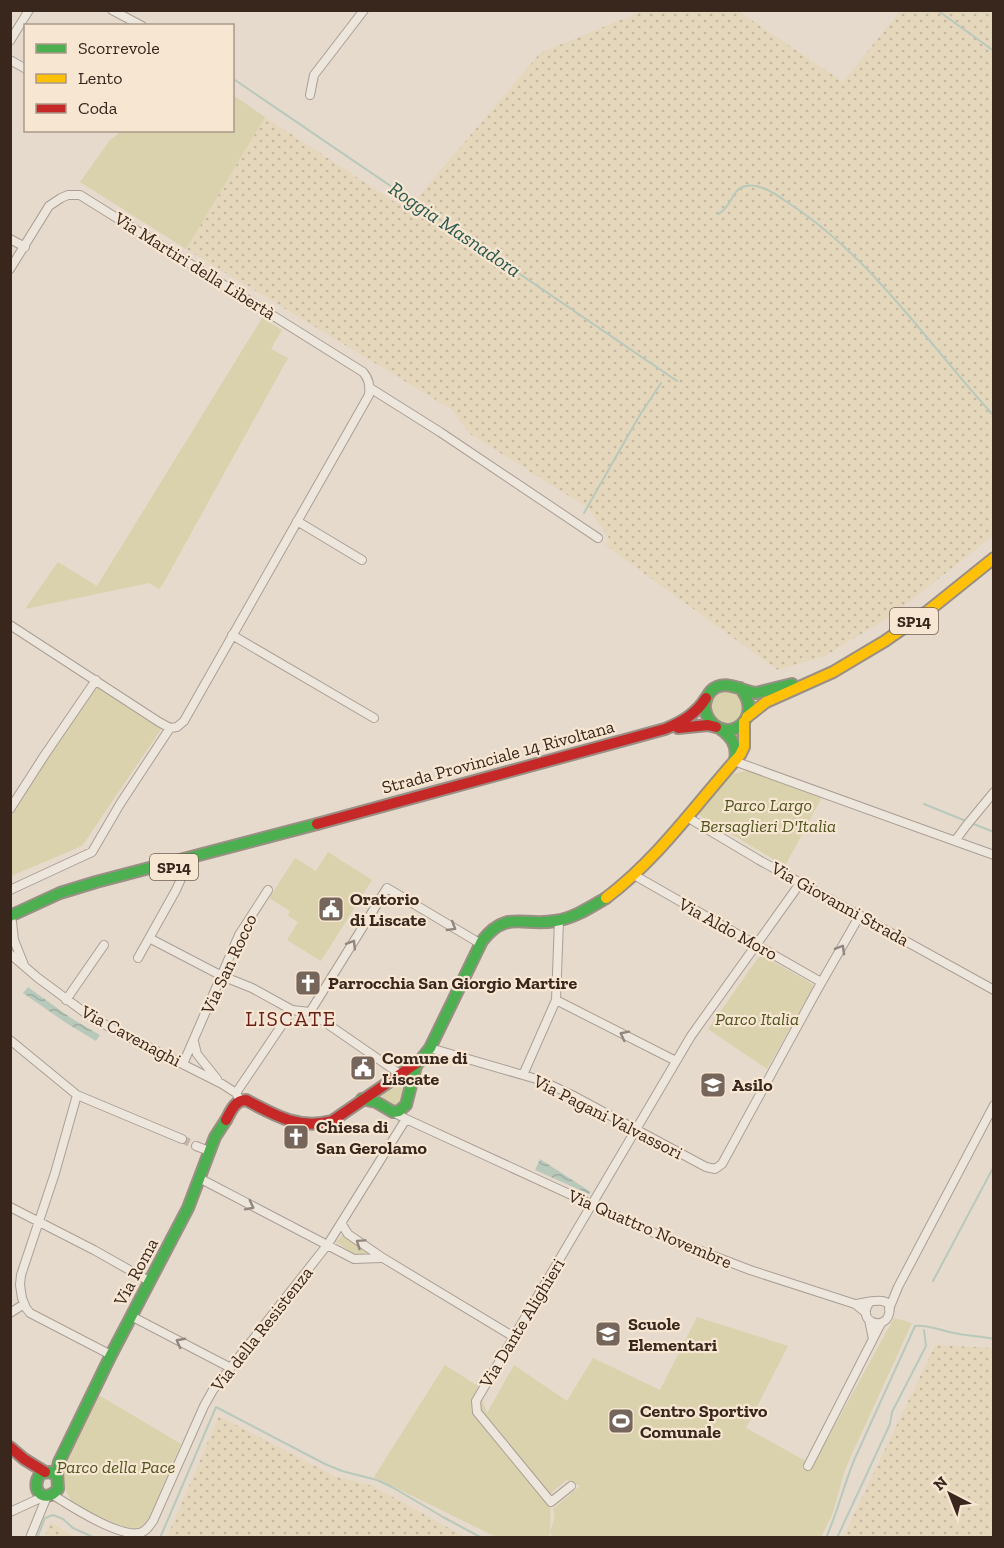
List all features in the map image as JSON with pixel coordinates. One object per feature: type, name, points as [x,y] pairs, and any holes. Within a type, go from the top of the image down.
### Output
[{"type":"main road","name":"Strada Provinciale 14 Rivoltana","points":[[665,729],[708,725],[726,730],[733,729],[766,702],[828,674],[871,651],[907,626],[993,558]]},
{"type":"main road","name":"Strada Provinciale 14 Rivoltana","points":[[11,920],[60,893],[96,882],[665,729],[689,719],[699,710],[712,690],[719,686],[729,685],[748,692],[761,692],[828,674]]},
{"type":"main road","points":[[362,1099],[399,1111],[406,1105],[415,1069],[430,1048],[490,930],[503,922],[514,920],[545,922],[559,920],[595,905],[618,890],[667,842],[743,749],[746,720],[750,709],[749,701],[740,688]]},
{"type":"main road","points":[[706,698],[704,705],[706,716],[733,741],[736,755],[734,761]]},
{"type":"main road","name":"Strada Provinciale 14 Rivoltana","points":[[11,920],[79,894],[258,845],[340,817]]},
{"type":"main road","points":[[238,1097],[293,1122],[308,1125],[322,1124],[330,1122],[421,1060]]},
{"type":"main road","points":[[391,1081],[403,1082],[410,1089]]},
{"type":"main road","points":[[388,1109],[380,1102],[378,1096],[391,1081]]},
{"type":"main road","name":"Via Roma","points":[[36,1483],[41,1473],[51,1484],[60,1460],[111,1355],[181,1221],[209,1150],[238,1097]]},
{"type":"main road","points":[[10,1447],[51,1484],[39,1493],[24,1460]]},
{"type":"street","points":[[10,41],[29,10]]},
{"type":"street","points":[[112,10],[138,24]]},
{"type":"street","points":[[310,95],[314,75],[364,10]]},
{"type":"street","points":[[10,60],[24,68]]},
{"type":"street","name":"Via Martiri della Libertà","points":[[24,247],[49,206],[68,195],[80,195],[363,372],[370,382],[370,388]]},
{"type":"street","points":[[10,239],[24,247],[10,269]]},
{"type":"street","points":[[10,890],[93,852],[120,804],[174,728],[184,721],[369,395],[370,388],[598,538]]},
{"type":"street","points":[[297,521],[362,560]]},
{"type":"street","points":[[10,625],[174,728]]},
{"type":"street","points":[[232,636],[374,718]]},
{"type":"street","points":[[10,809],[96,680]]},
{"type":"street","points":[[734,761],[993,855]]},
{"type":"street","points":[[956,841],[993,792]]},
{"type":"street","name":"Via Giovanni Strada","points":[[687,818],[993,990]]},
{"type":"street","points":[[138,958],[176,890],[183,865]]},
{"type":"street","name":"Via Aldo Moro","points":[[634,875],[821,982]]},
{"type":"street","name":"Via Dante Alighieri","points":[[571,1486],[551,1502],[477,1410],[478,1397],[697,1027],[801,882]]},
{"type":"street","points":[[310,1011],[387,888],[481,944]]},
{"type":"street","name":"Via San Rocco","points":[[183,1064],[242,928],[268,890]]},
{"type":"street","points":[[821,982],[860,915]]},
{"type":"street","name":"Via Cavenaghi","points":[[11,920],[14,940],[25,967]]},
{"type":"street","points":[[523,1075],[556,1000],[559,920]]},
{"type":"street","points":[[149,938],[222,976],[252,988],[291,1011],[310,1011],[391,1081]]},
{"type":"street","points":[[66,1000],[104,945]]},
{"type":"street","name":"Via Cavenaghi","points":[[10,954],[66,1000],[109,1027],[222,1084],[238,1097]]},
{"type":"street","name":"Via Pagani Valvassori","points":[[430,1048],[523,1075],[556,1088],[706,1167],[715,1169],[722,1164],[821,982]]},
{"type":"street","points":[[556,1000],[676,1061]]},
{"type":"street","points":[[238,1097],[291,1011]]},
{"type":"street","points":[[10,1040],[77,1095],[182,1139]]},
{"type":"street","points":[[194,1040],[197,1054],[222,1084]]},
{"type":"street","points":[[77,1095],[21,1275],[20,1285],[28,1311],[111,1355]]},
{"type":"street","points":[[406,1105],[404,1112],[406,1119]]},
{"type":"street","points":[[808,1466],[881,1323],[889,1316],[889,1309],[898,1287],[993,1105]]},
{"type":"street","name":"Via Quattro Novembre","points":[[388,1109],[592,1206],[702,1253],[855,1304],[870,1302]]},
{"type":"street","name":"Via della Resistenza","points":[[51,1484],[77,1511],[126,1532],[140,1533],[147,1529],[153,1521],[208,1398],[229,1368],[328,1245],[406,1119]]},
{"type":"street","points":[[196,1146],[209,1150]]},
{"type":"street","points":[[199,1179],[356,1259],[383,1258]]},
{"type":"street","points":[[10,1207],[149,1281]]},
{"type":"street","points":[[341,1224],[348,1234],[383,1258],[514,1337]]},
{"type":"street","points":[[873,1339],[866,1309],[870,1302],[881,1300],[898,1287]]},
{"type":"street","points":[[881,1300],[889,1309]]},
{"type":"street","points":[[10,1313],[24,1304]]},
{"type":"street","name":"Via Quattro Novembre","points":[[855,1304],[867,1317]]},
{"type":"street","points":[[131,1316],[229,1368]]},
{"type":"street","points":[[867,1317],[881,1323]]},
{"type":"street","points":[[25,1506],[32,1497],[36,1483]]},
{"type":"street","points":[[10,1512],[25,1506],[51,1484]]},
{"type":"street","points":[[30,1538],[51,1484]]},
{"type":"shaded area","points":[[642,11],[738,11],[843,82],[900,11],[993,11],[993,536],[891,616],[825,656],[778,670],[605,545],[609,538],[588,508],[470,434],[451,409],[186,249],[265,117],[407,210],[540,53]]},
{"type":"shaded area","points":[[935,1345],[993,1348],[993,1537],[843,1537]]},
{"type":"shaded area","points":[[219,1416],[334,1476],[373,1486],[465,1537],[167,1537]]},
{"type":"shaded area","points":[[51,1522],[70,1535],[77,1537],[44,1537]]},
{"type":"green space","points":[[234,96],[265,117],[186,249],[80,182],[110,140],[121,132],[234,132]]},
{"type":"green space","points":[[262,318],[282,330],[271,349],[288,358],[159,589],[149,583],[25,609],[58,562],[97,586]]},
{"type":"green space","points":[[97,686],[162,728],[82,846],[11,876],[10,823],[12,815],[52,751]]},
{"type":"green space","points":[[727,690],[739,695],[744,707],[739,719],[727,724],[715,719],[710,707],[715,695]]},
{"type":"green space","name":"Parco Largo Bersaglieri D'Italia","points":[[749,770],[822,797],[785,866],[697,814],[726,779],[733,774]]},
{"type":"green space","points":[[328,852],[372,880],[321,961],[287,940],[298,922],[288,916],[290,911],[269,898],[295,858],[316,871]]},
{"type":"green space","name":"Parco Italia","points":[[763,956],[814,985],[767,1069],[708,1029],[758,958]]},
{"type":"green space","points":[[396,1084],[401,1085],[405,1091],[403,1101],[398,1106],[389,1104],[382,1097],[387,1088]]},
{"type":"green space","points":[[343,1234],[370,1253],[355,1254],[336,1242]]},
{"type":"green space","name":"Centro Sportivo Comunale","points":[[697,1317],[788,1346],[746,1428],[813,1465],[894,1318],[912,1323],[845,1470],[832,1515],[821,1537],[553,1538],[550,1533],[551,1537],[496,1537],[374,1477],[445,1365],[478,1386],[487,1413],[514,1365],[567,1401],[593,1358],[660,1390]],"holes":[[[567,1480],[580,1486],[553,1509],[554,1518],[550,1531],[551,1493]]]},
{"type":"green space","name":"Parco della Pace","points":[[97,1394],[181,1444],[150,1516],[141,1527],[127,1528],[81,1509],[72,1502],[63,1483],[64,1460]]},
{"type":"water","points":[[28,987],[71,1018],[100,1035],[96,1041],[23,993]]},
{"type":"water","points":[[540,1159],[591,1192],[589,1194],[535,1170]]},
{"type":"waterway","points":[[937,10],[994,51]]},
{"type":"waterway","name":"Roggia Masnadora","points":[[234,79],[677,381]]},
{"type":"waterway","points":[[718,214],[727,207],[737,191],[751,185],[761,187],[780,197],[815,222],[871,273],[994,416]]},
{"type":"waterway","points":[[584,513],[638,418],[661,383]]},
{"type":"waterway","name":"Roggia Masnadora","points":[[924,804],[966,821]]},
{"type":"waterway","name":"Roggia Masnadora","points":[[971,823],[994,832]]},
{"type":"waterway","points":[[933,1281],[994,1166]]},
{"type":"waterway","points":[[826,1538],[855,1458],[915,1326],[994,1339]]},
{"type":"waterway","points":[[837,1538],[890,1424],[892,1412],[926,1346],[924,1330]]},
{"type":"waterway","points":[[160,1538],[216,1407],[325,1464],[392,1487],[482,1538]]},
{"type":"waterway","points":[[37,1538],[45,1518],[53,1515],[95,1538]]},
{"type":"tunnel","points":[[182,1139],[196,1146]]},
{"type":"traffic: fast","points":[[740,688],[746,697],[749,707],[744,722],[730,730],[714,725],[707,715],[705,704],[709,694],[716,687],[727,685],[733,686],[739,688],[744,690],[750,692],[756,693],[792,684]]},
{"type":"traffic: fast","points":[[719,728],[733,741],[735,760]]},
{"type":"traffic: fast","points":[[10,916],[60,893],[96,882],[317,824]]},
{"type":"traffic: fast","points":[[362,1099],[376,1102],[393,1112],[399,1111],[406,1105],[416,1066],[430,1048],[482,941],[491,931],[508,922],[544,922],[569,918],[606,898]]},
{"type":"traffic: fast","points":[[57,1476],[50,1472],[41,1473],[37,1479],[37,1490],[48,1496],[58,1489],[59,1462],[111,1355],[188,1208],[215,1137],[226,1120]]},
{"type":"traffic: slow","points":[[747,717],[766,702],[833,672],[885,641],[928,611],[994,558]]},
{"type":"traffic: slow","points":[[606,898],[660,848],[740,755],[744,747],[744,722]]},
{"type":"traffic: jam","points":[[317,824],[665,729],[688,717],[706,698]]},
{"type":"traffic: jam","points":[[678,728],[708,725],[716,727]]},
{"type":"traffic: jam","points":[[226,1120],[236,1104],[246,1100],[287,1120],[309,1124],[332,1121],[421,1060]]},
{"type":"traffic: jam","points":[[10,1447],[45,1472]]},
{"type":"place","name":"Oratorio di Liscate","points":[[331,909]]},
{"type":"place","name":"Parrocchia San Giorgio Martire","points":[[308,983]]},
{"type":"place","name":"Comune di Liscate","points":[[363,1068]]},
{"type":"place","name":"Asilo","points":[[713,1085]]},
{"type":"place","name":"Chiesa di San Gerolamo","points":[[296,1137]]},
{"type":"place","name":"Scuole Elementari","points":[[608,1334]]},
{"type":"place","name":"Centro Sportivo Comunale","points":[[621,1421]]},
{"type":"district","name":"LISCATE","points":[[291,1018]]}]
